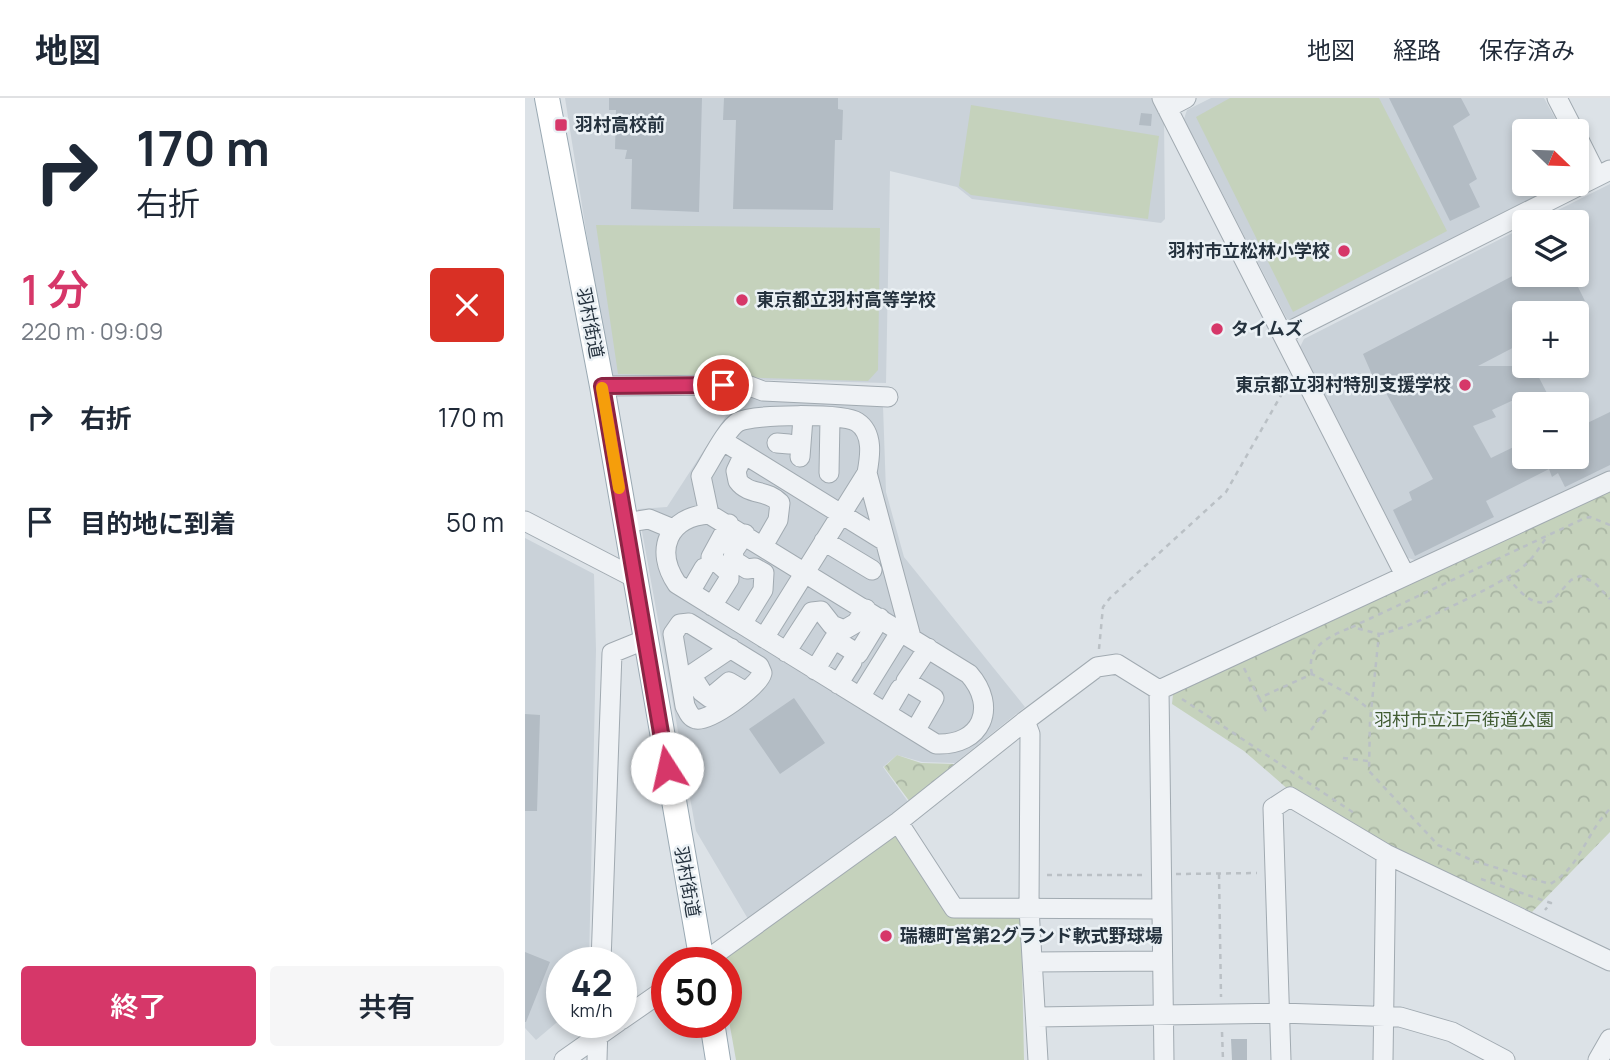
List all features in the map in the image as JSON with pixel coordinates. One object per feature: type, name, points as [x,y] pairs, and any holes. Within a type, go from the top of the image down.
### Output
[{"type":"main road","name":"羽村街道","points":[[547,98],[602,386],[644,640],[700,947]]},
{"type":"main road","points":[[715,1038],[719,1060]]},
{"type":"street","points":[[1186,98],[1164,103],[1405,575]]},
{"type":"street","points":[[1557,98],[1568,119]]},
{"type":"street","points":[[1284,334],[1604,173],[1589,152]]},
{"type":"street","points":[[602,386],[747,385],[763,391],[888,397]]},
{"type":"street","points":[[709,514],[701,476],[735,423],[756,416],[830,418],[857,422],[867,435],[870,453],[867,473],[906,634],[860,697]]},
{"type":"street","points":[[796,418],[804,453],[830,418]]},
{"type":"street","points":[[723,441],[883,540]]},
{"type":"street","points":[[744,454],[736,471],[738,481],[748,491],[765,493],[780,503],[778,520],[763,545]]},
{"type":"street","points":[[764,638],[867,473]]},
{"type":"street","points":[[1161,689],[1610,481]]},
{"type":"street","points":[[709,514],[969,674],[982,688],[983,712],[974,732],[951,745],[936,744],[677,584],[665,559],[673,529],[685,519],[709,514]]},
{"type":"street","points":[[625,523],[649,519],[673,529]]},
{"type":"street","points":[[525,521],[635,578]]},
{"type":"street","points":[[727,615],[729,573],[711,557],[737,529]]},
{"type":"street","points":[[727,615],[765,582],[764,573],[755,568],[747,569],[733,560],[737,529]]},
{"type":"street","points":[[824,541],[864,559]]},
{"type":"street","points":[[690,592],[704,568]]},
{"type":"street","points":[[710,635],[747,584]]},
{"type":"street","points":[[781,610],[815,628]]},
{"type":"street","points":[[815,628],[809,615],[818,610],[827,615],[838,629],[849,629],[873,614]]},
{"type":"street","points":[[815,670],[834,639],[858,654],[873,614]]},
{"type":"street","points":[[689,623],[710,635],[759,666],[762,673],[760,682],[746,692],[708,717],[696,719],[689,715],[685,706],[686,678],[673,634],[680,624],[689,623]]},
{"type":"street","points":[[791,655],[815,628]]},
{"type":"street","points":[[602,947],[613,653],[644,640]]},
{"type":"street","points":[[686,678],[731,648]]},
{"type":"street","points":[[915,731],[934,698],[906,681],[928,648]]},
{"type":"street","points":[[838,684],[852,662]]},
{"type":"street","points":[[724,947],[898,822],[1097,667],[1117,664],[1161,689]]},
{"type":"street","points":[[886,713],[900,689]]},
{"type":"street","points":[[1161,689],[1164,1060]]},
{"type":"street","points":[[1025,721],[1030,734],[1029,908],[1038,1060]]},
{"type":"street","points":[[1281,1060],[1273,808],[1290,797],[1386,854],[1610,961]]},
{"type":"street","points":[[898,822],[954,908],[1161,909]]},
{"type":"street","points":[[1383,1060],[1386,854]]},
{"type":"street","points":[[1033,962],[1162,961]]},
{"type":"street","points":[[1037,1017],[1280,1013],[1382,1017],[1420,1021],[1444,1029],[1505,1060]]},
{"type":"street","points":[[564,1060],[588,1038]]},
{"type":"street","points":[[597,1060],[598,1038]]},
{"type":"street","points":[[1598,1060],[1610,1039]]},
{"type":"path","points":[[1098,656],[1103,607],[1226,492],[1291,376]]},
{"type":"path","points":[[1312,674],[1310,660],[1315,649],[1325,639],[1590,517],[1610,525]]},
{"type":"path","points":[[1352,627],[1379,634],[1400,629],[1507,577],[1525,565],[1548,535]]},
{"type":"path","points":[[1507,577],[1526,598],[1536,603],[1552,601],[1571,580],[1580,576],[1594,582],[1610,599]]},
{"type":"path","points":[[1379,634],[1370,710],[1368,761],[1371,776],[1438,845],[1538,882],[1554,882],[1576,862],[1598,821],[1610,809]]},
{"type":"path","points":[[1237,653],[1268,715]]},
{"type":"path","points":[[1259,698],[1312,674]]},
{"type":"path","points":[[1312,674],[1354,697],[1370,710]]},
{"type":"path","points":[[1161,689],[1367,822]]},
{"type":"path","points":[[1311,730],[1328,707]]},
{"type":"path","points":[[1343,758],[1368,761]]},
{"type":"path","points":[[1219,873],[1223,1060]]},
{"type":"path","points":[[1475,877],[1551,903],[1539,917]]},
{"type":"shaded area","name":"東京都立羽村高等学校","points":[[565,98],[1154,98],[1164,118],[1165,219],[1161,223],[972,199],[957,187],[890,171],[886,383],[609,376]]},
{"type":"shaded area","name":"羽村市立松林小学校","points":[[1211,98],[1544,98],[1555,119],[1512,119],[1512,196],[1545,196],[1518,210],[1512,210],[1512,213],[1294,323],[1287,319],[1184,119],[1187,110]]},
{"type":"shaded area","name":"東京都立羽村特別支援学校","points":[[1610,184],[1610,472],[1418,561],[1408,558],[1300,347],[1304,339],[1512,233],[1512,287],[1589,287],[1589,210],[1558,210]]},
{"type":"shaded area","points":[[739,396],[883,406],[886,492],[904,557],[1025,707],[955,763],[922,762],[897,755],[883,767],[909,803],[748,919],[696,831],[638,509],[667,507]]},
{"type":"shaded area","points":[[525,538],[594,574],[596,650],[589,947],[546,947],[546,1032],[536,1040],[525,1028]]},
{"type":"green space","name":"羽村市立松林小学校","points":[[1230,98],[1379,98],[1447,231],[1293,312],[1196,117]]},
{"type":"green space","points":[[971,105],[1159,136],[1148,219],[971,195],[959,186]]},
{"type":"green space","points":[[596,225],[880,228],[878,370],[868,381],[618,374]]},
{"type":"green space","name":"羽村市立江戸街道公園","points":[[1610,490],[1610,832],[1532,912],[1388,845],[1290,791],[1244,751],[1172,704],[1173,694]]},
{"type":"green space","points":[[897,755],[921,763],[954,764],[910,802],[884,767]]},
{"type":"green space","name":"瑞穂町営第2グランド軟式野球場","points":[[895,834],[954,910],[1021,914],[1024,1060],[736,1060],[732,1038],[742,1038],[742,947],[740,947]]},
{"type":"building","points":[[609,98],[702,98],[699,212],[631,209],[632,159],[625,159],[627,150],[615,149],[616,110],[609,110]]},
{"type":"building","points":[[724,98],[838,98],[838,109],[843,110],[842,140],[835,140],[833,210],[733,209],[736,120],[723,120]]},
{"type":"building","points":[[1389,98],[1461,98],[1470,115],[1453,126],[1477,179],[1469,184],[1480,207],[1450,221]]},
{"type":"building","points":[[1141,113],[1152,114],[1151,126],[1139,125]]},
{"type":"building","points":[[1512,276],[1512,287],[1578,287],[1585,301],[1512,301],[1512,348],[1478,366],[1512,366],[1512,378],[1539,378],[1546,392],[1512,392],[1512,401],[1492,410],[1496,417],[1473,426],[1491,458],[1512,448],[1512,469],[1549,469],[1486,501],[1494,517],[1415,556],[1393,510],[1412,500],[1409,492],[1433,479],[1385,391],[1380,393],[1363,354]]},
{"type":"building","points":[[1610,412],[1610,465],[1565,487],[1558,473],[1552,477],[1549,469],[1589,469],[1589,422]]},
{"type":"building","points":[[794,698],[825,743],[780,774],[749,729]]},
{"type":"building","points":[[525,714],[540,715],[537,811],[525,811]]},
{"type":"building","points":[[525,952],[546,960],[546,972],[525,1022]]},
{"type":"building","points":[[1231,1039],[1247,1039],[1247,1060],[1232,1060]]},
{"type":"slow traffic","points":[[602,388],[619,488]]},
{"type":"place","name":"羽村高校前","points":[[561,125]]},
{"type":"place","name":"羽村市立松林小学校","points":[[1344,251]]},
{"type":"place","name":"東京都立羽村高等学校","points":[[742,300]]},
{"type":"place","name":"タイムズ","points":[[1217,329]]},
{"type":"place","name":"東京都立羽村特別支援学校","points":[[1465,385]]},
{"type":"place","name":"瑞穂町営第2グランド軟式野球場","points":[[886,936]]},
{"type":"route","points":[[667,768],[602,386],[723,385]]}]
